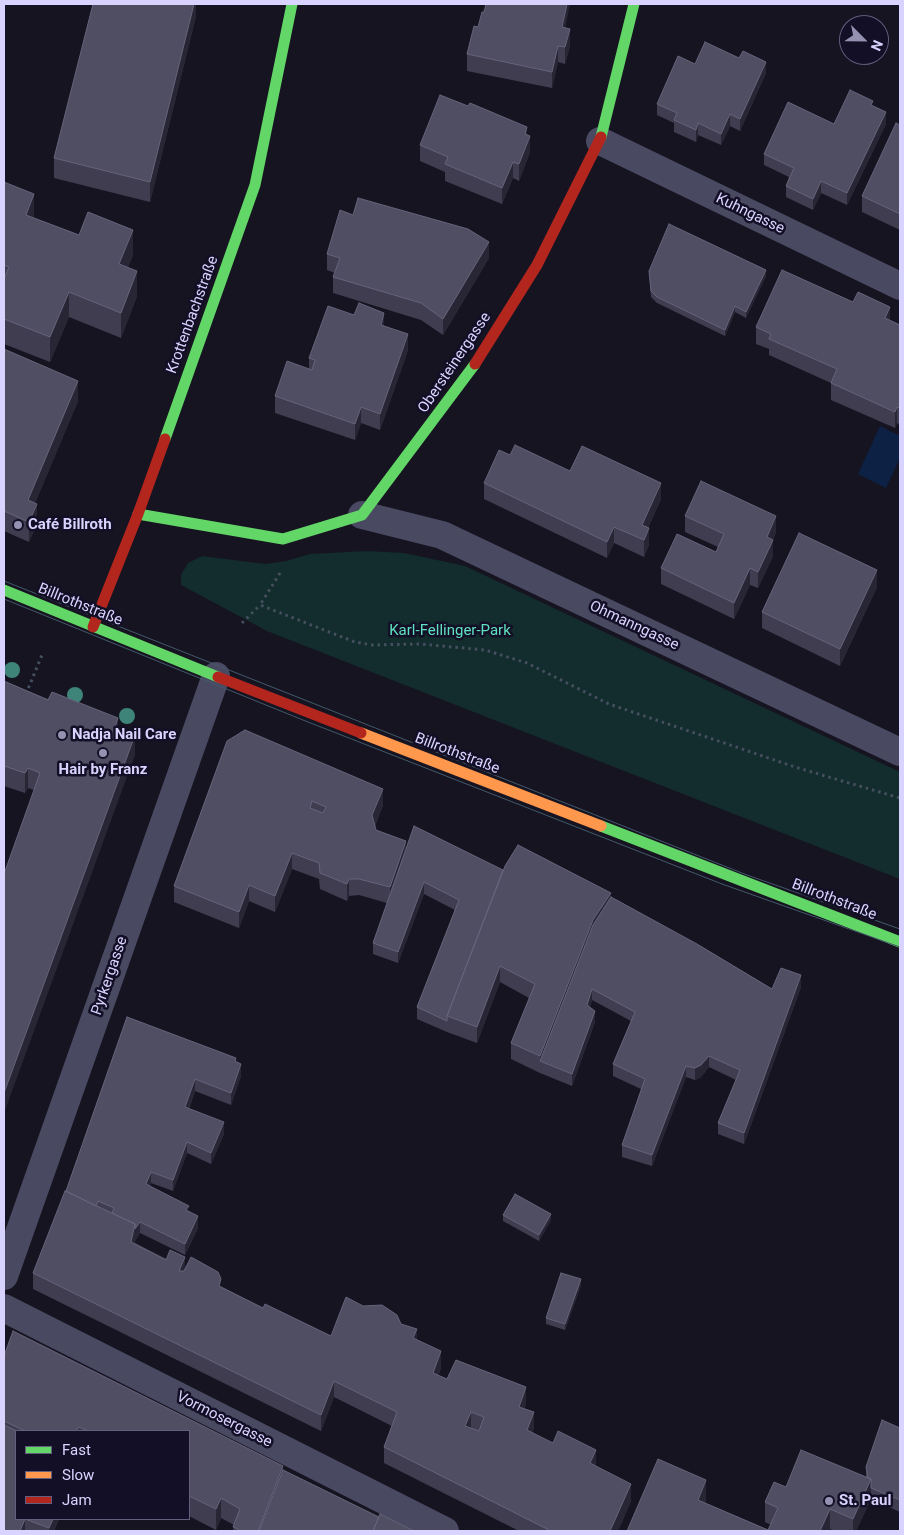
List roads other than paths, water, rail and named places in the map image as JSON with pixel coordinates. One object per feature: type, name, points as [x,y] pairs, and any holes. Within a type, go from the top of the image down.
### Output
[{"type":"main road","name":"Krottenbachstraße","points":[[92,627],[138,514],[255,185],[292,4]]},
{"type":"main road","name":"Obersteinergasse","points":[[362,516],[468,376],[537,265],[600,141],[634,4]]},
{"type":"main road","points":[[138,514],[283,539],[362,516]]},
{"type":"main road","name":"Billrothstraße","points":[[4,590],[216,676],[900,942]]},
{"type":"street","name":"Kuhngasse","points":[[600,141],[900,286]]},
{"type":"street","name":"Ohmanngasse","points":[[362,516],[442,535],[900,752]]},
{"type":"street","name":"Pyrkergasse","points":[[4,1276],[216,676]]},
{"type":"street","name":"Vormosergasse","points":[[4,1308],[445,1531]]},
{"type":"water","points":[[880,426],[900,436],[900,458],[886,488],[858,474]]},
{"type":"tram line","points":[[4,581],[747,875],[900,929]]},
{"type":"tram line","points":[[4,599],[303,720],[722,884],[900,947]]},
{"type":"place","name":"Café Billroth","points":[[18,525]]},
{"type":"place","name":"Nadja Nail Care","points":[[62,735]]},
{"type":"place","name":"Hair by Franz","points":[[103,753]]},
{"type":"place","name":"St. Paul","points":[[829,1501]]},
{"type":"park label","name":"Karl-Fellinger-Park","points":[[450,631]]}]
